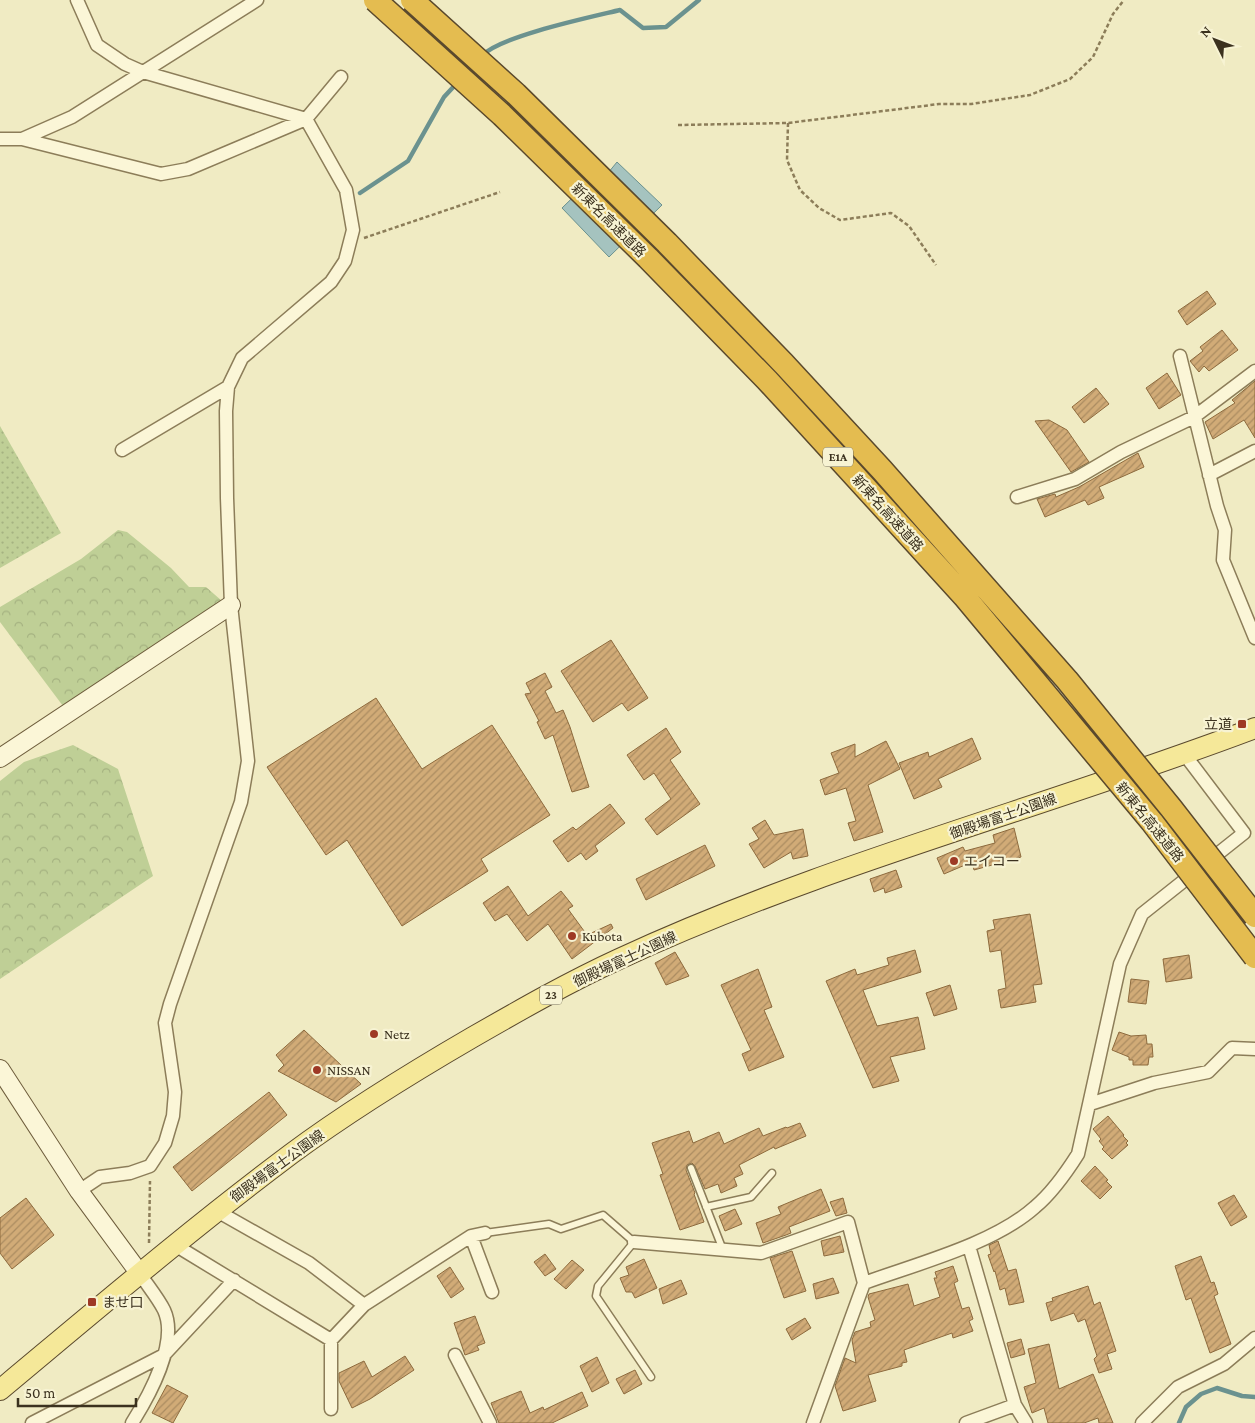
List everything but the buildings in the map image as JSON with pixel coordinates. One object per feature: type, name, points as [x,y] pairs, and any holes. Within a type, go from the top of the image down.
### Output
[{"type":"highway","name":"新東名高速道路","points":[[375,0],[502,115],[767,380],[964,596],[1152,822],[1255,956]]},
{"type":"highway","name":"新東名高速道路","points":[[412,0],[516,94],[667,243],[882,470],[1067,680],[1171,808],[1255,916]]},
{"type":"main road","name":"御殿場富士公園線","points":[[0,1390],[217,1211],[294,1152],[365,1103],[428,1063],[512,1015],[617,960],[731,911],[872,859],[1185,755],[1255,728]]},
{"type":"street","points":[[77,0],[97,45],[125,64],[143,72],[306,119],[346,190],[353,230],[345,261],[331,282],[242,358],[228,387],[226,411],[226,498],[231,605],[248,761],[241,802],[165,1023],[174,1092],[173,1116],[165,1143],[150,1166],[130,1173],[100,1177],[80,1191]]},
{"type":"street","points":[[22,139],[72,117],[256,0]]},
{"type":"street","points":[[0,139],[22,139],[161,174],[188,169],[306,119],[341,77]]},
{"type":"street","points":[[1180,356],[1194,417],[1225,530],[1223,560],[1255,638]]},
{"type":"street","points":[[1017,497],[1075,479],[1121,452],[1194,417],[1255,371]]},
{"type":"street","points":[[122,450],[228,387]]},
{"type":"street","points":[[1209,475],[1255,451]]},
{"type":"street","points":[[0,758],[231,605]]},
{"type":"street","points":[[864,1282],[969,1246],[1007,1228],[1035,1208],[1063,1179],[1078,1154],[1120,964],[1142,914],[1244,833],[1185,755]]},
{"type":"street","points":[[1090,1104],[1154,1083],[1208,1072],[1232,1048],[1255,1048]]},
{"type":"street","points":[[0,1069],[80,1191],[144,1271],[164,1311],[169,1336],[164,1355],[144,1405],[132,1423]]},
{"type":"street","points":[[217,1211],[309,1263],[364,1305]]},
{"type":"street","points":[[634,1242],[761,1253],[848,1222],[864,1282],[813,1423]]},
{"type":"street","points":[[331,1409],[331,1340],[364,1305],[471,1236],[485,1234]]},
{"type":"street","points":[[471,1236],[492,1292]]},
{"type":"street","points":[[175,1245],[331,1340]]},
{"type":"street","points":[[969,1246],[1015,1405],[1026,1423]]},
{"type":"street","points":[[32,1423],[164,1355],[234,1280]]},
{"type":"street","points":[[1142,1423],[1178,1387],[1224,1364],[1255,1338]]},
{"type":"street","points":[[454,1355],[490,1423]]},
{"type":"street","points":[[966,1423],[1015,1405]]},
{"type":"lane","points":[[691,1168],[723,1250]]},
{"type":"lane","points":[[706,1206],[751,1197],[772,1173]]},
{"type":"lane","points":[[485,1234],[549,1224],[561,1229],[603,1215],[634,1242],[598,1286],[596,1296],[650,1377]]},
{"type":"path","points":[[678,125],[788,123],[939,104],[971,104],[1030,95],[1070,79],[1094,57],[1113,14],[1124,0]]},
{"type":"path","points":[[788,123],[787,160],[800,190],[819,208],[840,220],[890,213],[909,226],[936,265]]},
{"type":"path","points":[[349,243],[500,192]]},
{"type":"path","points":[[144,1271],[150,1166]]},
{"type":"green space","points":[[0,426],[61,533],[0,568]]},
{"type":"green space","points":[[118,530],[127,532],[171,568],[189,587],[206,587],[222,601],[63,706],[0,622],[0,607],[81,559]]},
{"type":"green space","points":[[73,745],[118,769],[153,876],[0,979],[0,781],[24,762]]},
{"type":"water","points":[[617,162],[662,205],[609,257],[562,208],[602,169],[608,173]]},
{"type":"waterway","points":[[483,55],[493,48],[527,34],[620,10],[643,28],[666,27],[699,0]]},
{"type":"waterway","points":[[360,193],[408,161],[444,97],[457,83]]},
{"type":"waterway","points":[[1179,1423],[1186,1407],[1201,1394],[1217,1388],[1242,1396],[1255,1397]]},
{"type":"place","name":"立道","points":[[1242,724]]},
{"type":"place","name":"エイコー","points":[[954,861]]},
{"type":"place","name":"Kubota","points":[[572,936]]},
{"type":"place","name":"Netz","points":[[374,1034]]},
{"type":"place","name":"NISSAN","points":[[317,1070]]},
{"type":"place","name":"ませ口","points":[[92,1302]]}]
